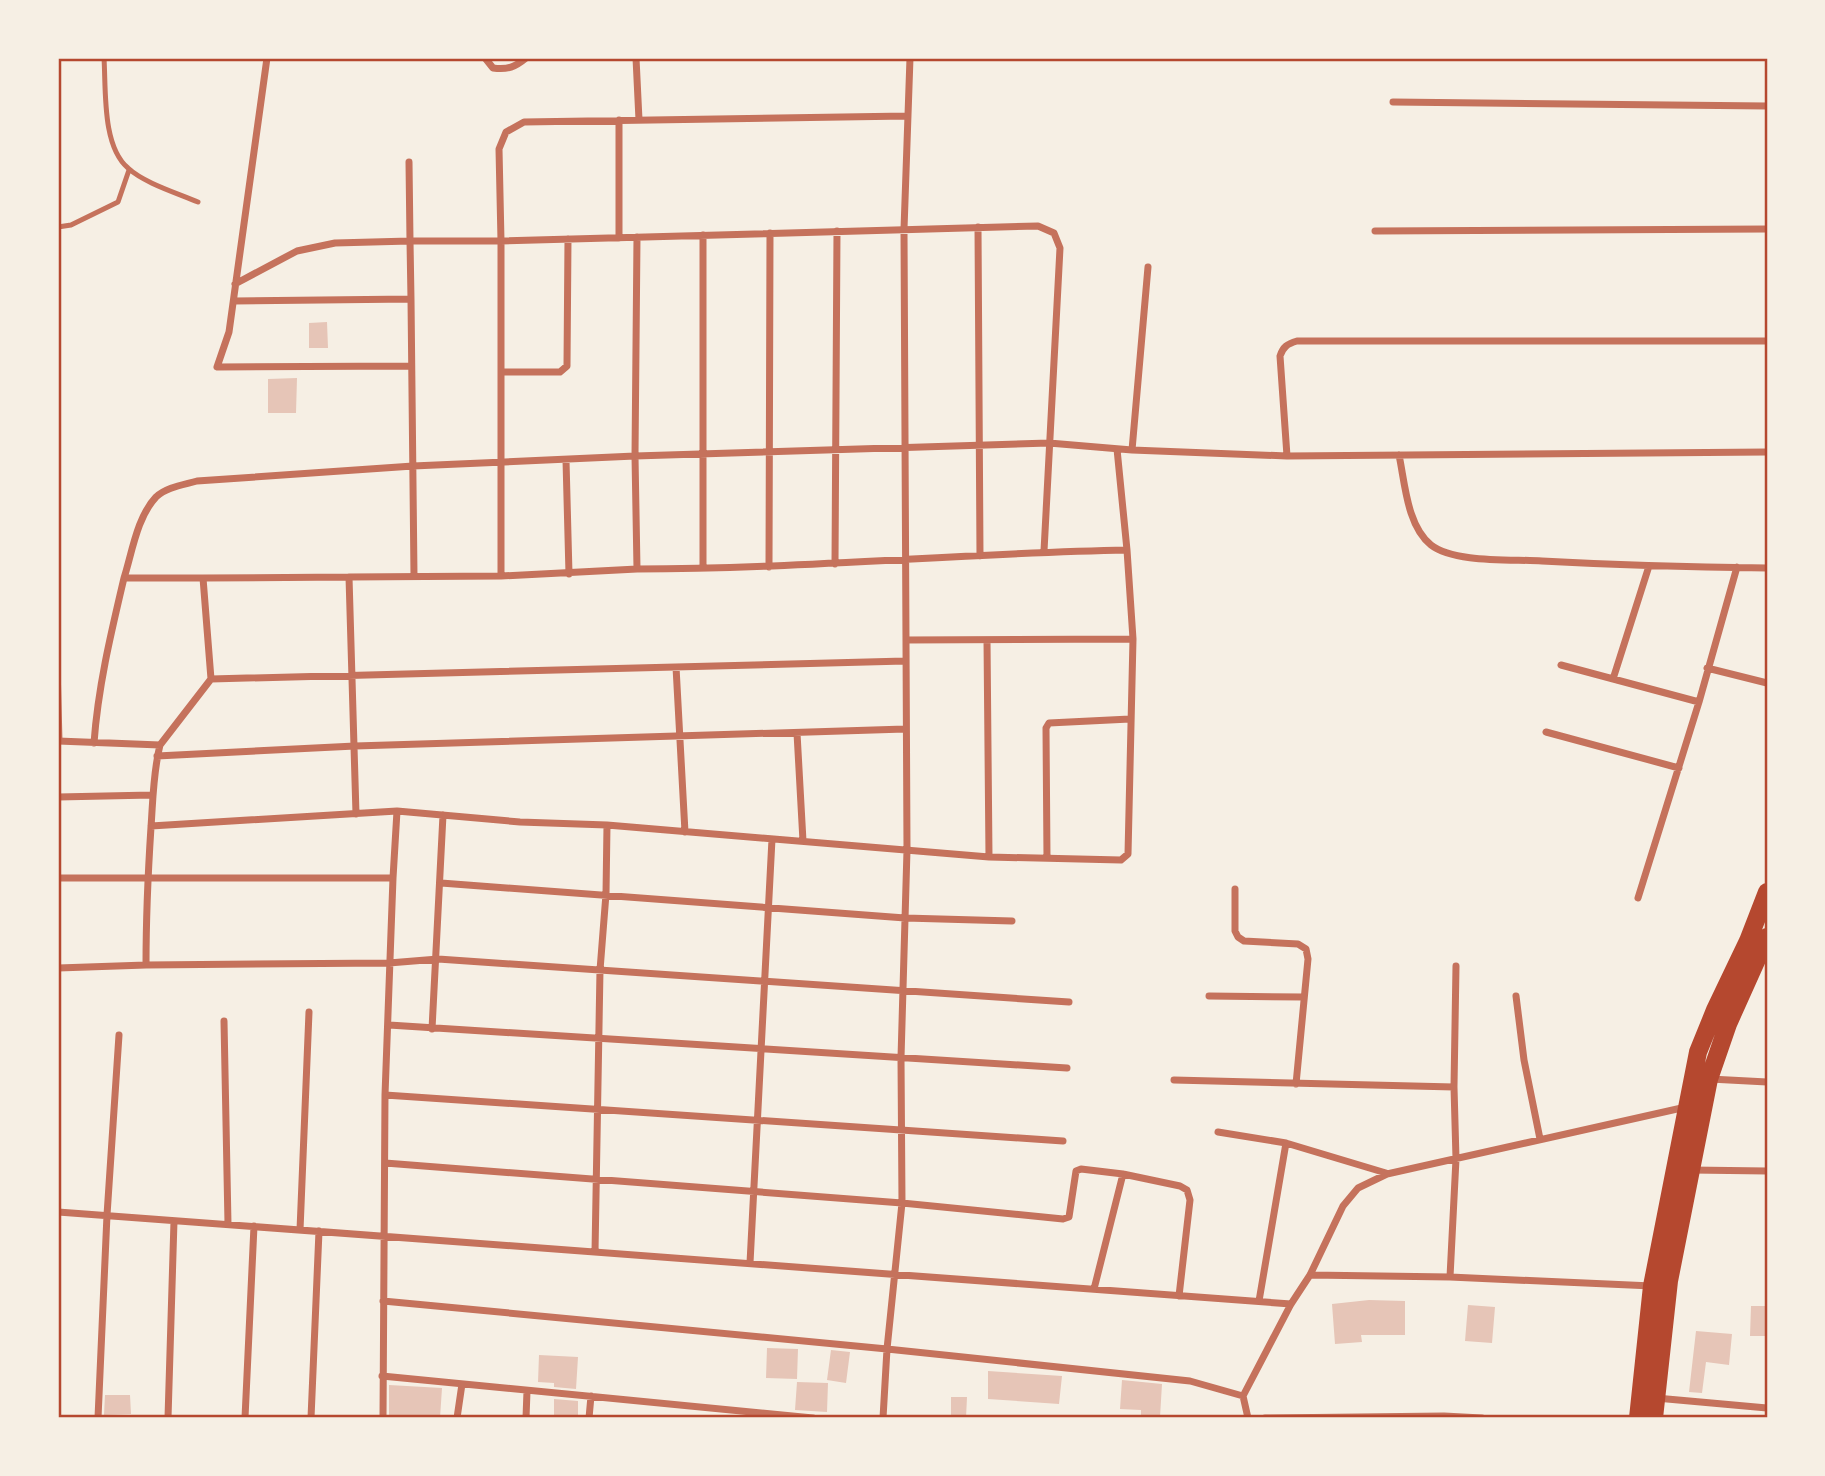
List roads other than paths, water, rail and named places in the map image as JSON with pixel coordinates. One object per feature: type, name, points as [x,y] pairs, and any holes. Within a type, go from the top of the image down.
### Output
[{"type":"highway","points":[[1638,1418],[1698,1052],[1767,892]]},
{"type":"highway","points":[[1654,1418],[1660,1287],[1690,1170],[1709,1079],[1728,1024],[1767,937]]},
{"type":"street","points":[[267,58],[229,332],[217,367],[411,366]]},
{"type":"street","points":[[485,58],[494,68],[503,69],[515,67],[526,58]]},
{"type":"street","points":[[636,58],[639,120]]},
{"type":"street","points":[[883,1418],[902,1203],[901,1058],[907,850],[904,229],[910,58]]},
{"type":"street","points":[[1393,102],[1767,106]]},
{"type":"street","points":[[501,576],[499,149],[506,132],[524,122],[907,116]]},
{"type":"street","points":[[619,120],[619,238]]},
{"type":"street","points":[[410,162],[414,576]]},
{"type":"street","points":[[235,284],[297,251],[335,243],[1038,226],[1054,233],[1060,248],[1044,551]]},
{"type":"street","points":[[978,227],[980,556]]},
{"type":"street","points":[[1375,231],[1767,229]]},
{"type":"street","points":[[835,564],[837,231]]},
{"type":"street","points":[[769,568],[770,233]]},
{"type":"street","points":[[703,235],[703,568]]},
{"type":"street","points":[[637,237],[637,569]]},
{"type":"street","points":[[501,372],[560,372],[567,366],[568,239]]},
{"type":"street","points":[[1132,450],[1148,267]]},
{"type":"street","points":[[234,301],[411,299]]},
{"type":"street","points":[[1287,456],[1280,356],[1282,349],[1297,341],[1767,341]]},
{"type":"street","points":[[94,743],[104,660],[124,578],[145,512],[158,496],[173,487],[197,481],[500,462],[1049,443],[1132,450],[1287,456],[1767,452]]},
{"type":"street","points":[[151,826],[397,811],[520,822],[607,825],[989,857],[1121,860],[1128,854],[1133,639],[1117,449]]},
{"type":"street","points":[[1399,455],[1412,515],[1420,532],[1430,544],[1446,553],[1649,566],[1767,568]]},
{"type":"street","points":[[566,460],[569,574]]},
{"type":"street","points":[[124,578],[501,576],[637,569],[769,568],[1044,551],[1127,550]]},
{"type":"street","points":[[1613,679],[1649,566]]},
{"type":"street","points":[[1638,898],[1699,702],[1737,567]]},
{"type":"street","points":[[349,577],[356,814]]},
{"type":"street","points":[[146,965],[146,879],[157,756],[160,746],[211,679],[202,578]]},
{"type":"street","points":[[905,640],[1133,639]]},
{"type":"street","points":[[987,640],[989,857]]},
{"type":"street","points":[[211,679],[905,661]]},
{"type":"street","points":[[1561,665],[1699,702]]},
{"type":"street","points":[[676,667],[685,832]]},
{"type":"street","points":[[1707,668],[1767,683]]},
{"type":"street","points":[[1047,858],[1046,728],[1049,723],[1130,719]]},
{"type":"street","points":[[157,756],[355,746],[905,729]]},
{"type":"street","points":[[1546,732],[1679,768]]},
{"type":"street","points":[[797,733],[803,841]]},
{"type":"street","points":[[59,741],[160,746]]},
{"type":"street","points":[[58,797],[152,795]]},
{"type":"street","points":[[383,1418],[385,1095],[397,811]]},
{"type":"street","points":[[432,1029],[438,959],[443,815]]},
{"type":"street","points":[[595,1252],[600,970],[606,894],[607,825]]},
{"type":"street","points":[[750,1264],[772,839]]},
{"type":"street","points":[[58,878],[393,878]]},
{"type":"street","points":[[441,883],[606,894],[768,909],[905,918],[1012,921]]},
{"type":"street","points":[[1235,889],[1235,931],[1238,937],[1244,941],[1298,944],[1306,949],[1308,959],[1296,1084]]},
{"type":"street","points":[[58,968],[389,964],[438,959],[1069,1002]]},
{"type":"street","points":[[1450,1277],[1456,1159],[1456,966]]},
{"type":"street","points":[[1209,996],[1304,997]]},
{"type":"street","points":[[1516,996],[1524,1060],[1540,1139]]},
{"type":"street","points":[[300,1230],[309,1012]]},
{"type":"street","points":[[224,1021],[228,1224]]},
{"type":"street","points":[[389,1025],[1067,1068]]},
{"type":"street","points":[[98,1418],[107,1215],[119,1035]]},
{"type":"street","points":[[1709,1079],[1767,1082]]},
{"type":"street","points":[[1174,1080],[1454,1087]]},
{"type":"street","points":[[385,1095],[1063,1141]]},
{"type":"street","points":[[1248,1418],[1243,1396],[1291,1304],[1310,1275],[1343,1206],[1358,1188],[1387,1174],[1687,1107]]},
{"type":"street","points":[[1218,1132],[1286,1143],[1387,1174]]},
{"type":"street","points":[[1259,1301],[1286,1143]]},
{"type":"street","points":[[384,1163],[902,1203],[1063,1219],[1069,1217],[1076,1171],[1081,1169],[1123,1174],[1180,1186],[1187,1190],[1189,1200],[1179,1296]]},
{"type":"street","points":[[1690,1170],[1767,1171]]},
{"type":"street","points":[[1094,1289],[1123,1174]]},
{"type":"street","points":[[58,1212],[1291,1304]]},
{"type":"street","points":[[168,1418],[174,1221]]},
{"type":"street","points":[[245,1418],[254,1226]]},
{"type":"street","points":[[311,1418],[319,1231]]},
{"type":"street","points":[[1310,1275],[1450,1277],[1660,1287]]},
{"type":"street","points":[[383,1301],[1190,1381],[1243,1396]]},
{"type":"street","points":[[382,1376],[813,1418]]},
{"type":"street","points":[[457,1418],[462,1384]]},
{"type":"street","points":[[526,1418],[527,1391]]},
{"type":"street","points":[[589,1418],[591,1396]]},
{"type":"street","points":[[1656,1398],[1767,1408],[1766,1418]]},
{"type":"street","points":[[1265,1418],[1482,1418]]},
{"type":"lane","points":[[104,58],[110,141],[117,156],[129,170],[198,202]]},
{"type":"lane","points":[[58,227],[71,225],[118,202],[129,170]]},
{"type":"lane","points":[[58,665],[59,741]]}]
